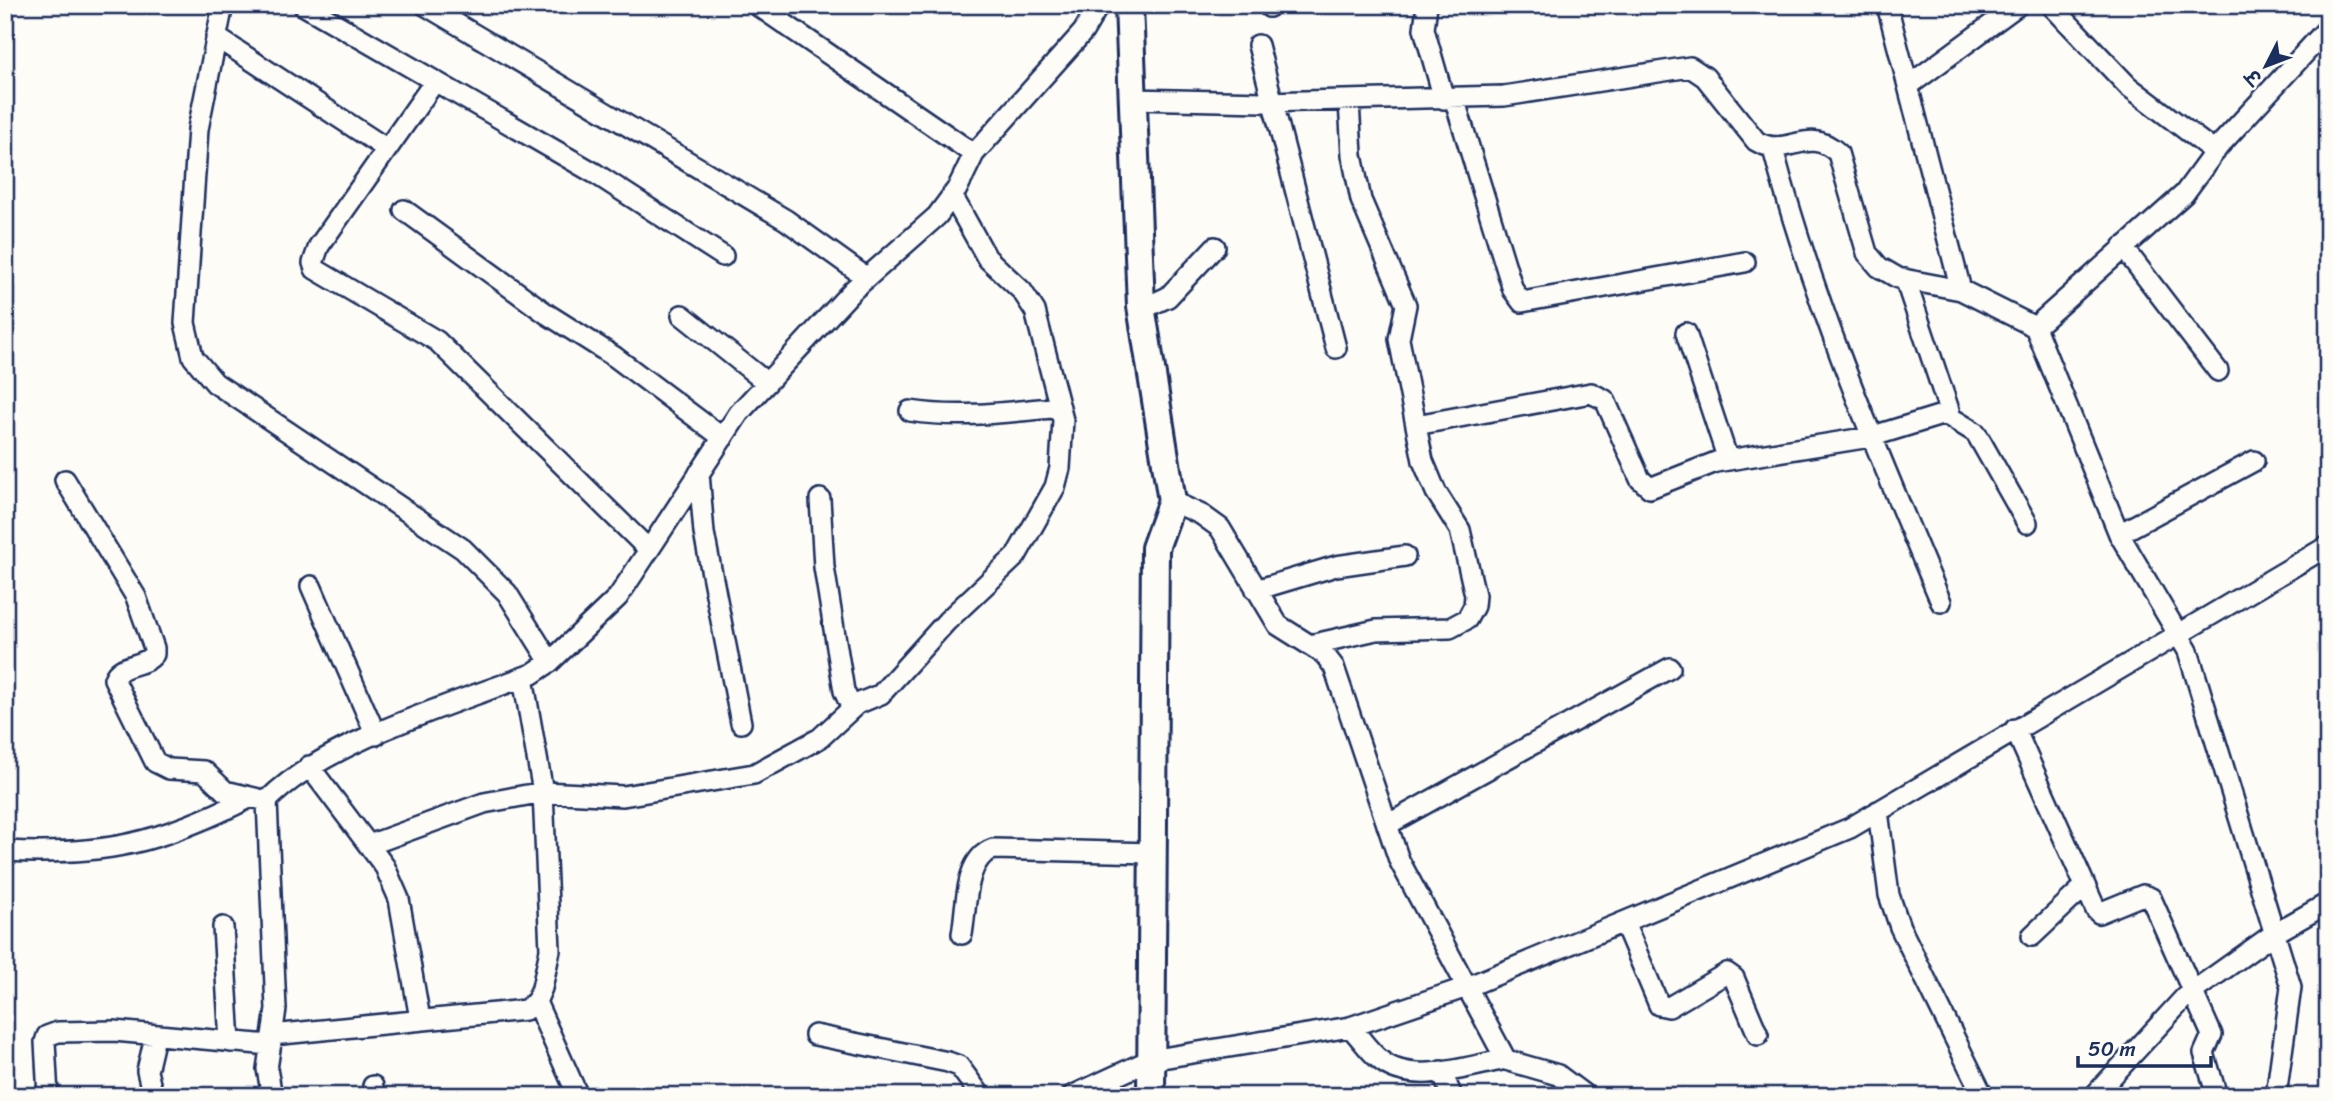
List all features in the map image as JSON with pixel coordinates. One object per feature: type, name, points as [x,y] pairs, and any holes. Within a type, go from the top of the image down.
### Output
[{"type":"street","points":[[223,5],[198,129],[185,323],[193,357],[215,383],[463,549],[507,593],[550,662]]},
{"type":"street","points":[[303,5],[596,174],[723,256]]},
{"type":"street","points":[[425,5],[786,220],[867,278]]},
{"type":"street","points":[[757,5],[974,154]]},
{"type":"street","points":[[5,852],[47,853],[111,849],[158,838],[258,799],[309,766],[376,735],[523,678],[550,662],[618,597],[739,413],[867,278],[937,216],[952,195],[974,154],[1083,32],[1099,5]]},
{"type":"street","points":[[1129,5],[1142,309],[1172,501],[1155,548],[1151,1096]]},
{"type":"street","points":[[1427,5],[1424,29],[1513,290],[1522,302],[1745,262]]},
{"type":"street","points":[[1887,5],[1961,290]]},
{"type":"street","points":[[1908,86],[2018,5]]},
{"type":"street","points":[[2051,5],[2127,86],[2215,152]]},
{"type":"street","points":[[2035,327],[2184,194],[2215,152],[2328,28]]},
{"type":"street","points":[[215,37],[387,149]]},
{"type":"street","points":[[1258,45],[1270,102],[1336,348]]},
{"type":"street","points":[[1131,99],[1270,102],[1504,96],[1690,67],[1705,77],[1756,141],[1773,149],[1814,139],[1828,144],[1838,153],[1867,253],[1879,267],[1905,279],[1961,290],[2035,327],[2119,534],[2188,651],[2291,987],[2276,1096]]},
{"type":"street","points":[[435,81],[319,246],[313,263],[314,269],[437,341],[649,550]]},
{"type":"street","points":[[1310,645],[1376,630],[1450,628],[1459,625],[1472,611],[1475,595],[1467,552],[1454,517],[1428,476],[1399,340],[1406,305],[1361,200],[1352,155],[1349,101]]},
{"type":"street","points":[[1773,149],[1812,278],[1870,437],[1941,602]]},
{"type":"street","points":[[369,845],[485,803],[542,792],[623,796],[754,774],[820,738],[856,704],[881,694],[896,681],[947,621],[1008,565],[1027,542],[1055,486],[1064,448],[1060,407],[1035,311],[1022,291],[987,258],[952,195]]},
{"type":"street","points":[[404,210],[547,314],[615,357],[723,438]]},
{"type":"street","points":[[1142,309],[1168,297],[1215,247]]},
{"type":"street","points":[[2123,247],[2218,371]]},
{"type":"street","points":[[1416,425],[1586,393],[1605,400],[1644,485],[1658,486],[1699,467],[1728,460],[1870,437],[1945,414],[1949,410],[1905,279]]},
{"type":"street","points":[[682,315],[767,383]]},
{"type":"street","points":[[1686,333],[1728,460]]},
{"type":"street","points":[[910,411],[947,417],[1060,407]]},
{"type":"street","points":[[1945,414],[1976,433],[2027,523]]},
{"type":"street","points":[[2119,534],[2254,461]]},
{"type":"street","points":[[699,473],[704,533],[741,723]]},
{"type":"street","points":[[65,480],[136,597],[154,648],[154,654],[146,662],[122,669],[114,679],[151,755],[161,767],[204,771],[225,791],[258,799]]},
{"type":"street","points":[[820,499],[824,567],[844,691],[849,702],[856,704]]},
{"type":"street","points":[[1172,501],[1220,528],[1278,625],[1324,654],[1334,667],[1399,860],[1506,1059]]},
{"type":"street","points":[[1072,1096],[1150,1060],[1350,1027],[1467,987],[1850,828],[2328,546]]},
{"type":"street","points":[[1256,590],[1336,566],[1405,556]]},
{"type":"street","points":[[311,586],[376,735]]},
{"type":"street","points":[[1387,825],[1670,668]]},
{"type":"street","points":[[48,1096],[47,1036],[58,1032],[114,1031],[155,1037],[230,1042],[271,1040],[420,1018],[518,1012],[536,1002],[547,973],[550,950],[542,792],[523,678]]},
{"type":"street","points":[[2015,729],[2099,913],[2137,896],[2151,898],[2195,990],[2212,1035],[2204,1053],[2217,1096]]},
{"type":"street","points":[[309,766],[385,867],[399,899],[420,1018]]},
{"type":"street","points":[[258,799],[276,1009],[267,1069],[272,1096]]},
{"type":"street","points":[[1878,811],[1889,895],[1900,927],[1983,1096]]},
{"type":"street","points":[[962,934],[974,863],[983,852],[993,849],[1152,853]]},
{"type":"street","points":[[2032,936],[2085,886]]},
{"type":"street","points":[[2094,1096],[2195,990],[2275,933],[2328,903]]},
{"type":"street","points":[[1624,922],[1660,1005],[1669,1007],[1727,973],[1734,978],[1758,1035]]},
{"type":"street","points":[[223,928],[230,1042]]},
{"type":"street","points":[[536,1002],[578,1096]]},
{"type":"street","points":[[1350,1027],[1380,1061],[1404,1071],[1441,1071],[1506,1059],[1558,1076],[1586,1096]]},
{"type":"street","points":[[815,1035],[948,1062],[965,1073],[981,1096]]},
{"type":"street","points":[[153,1096],[147,1072],[155,1037]]},
{"type":"street","points":[[1441,1071],[1452,1096]]}]
